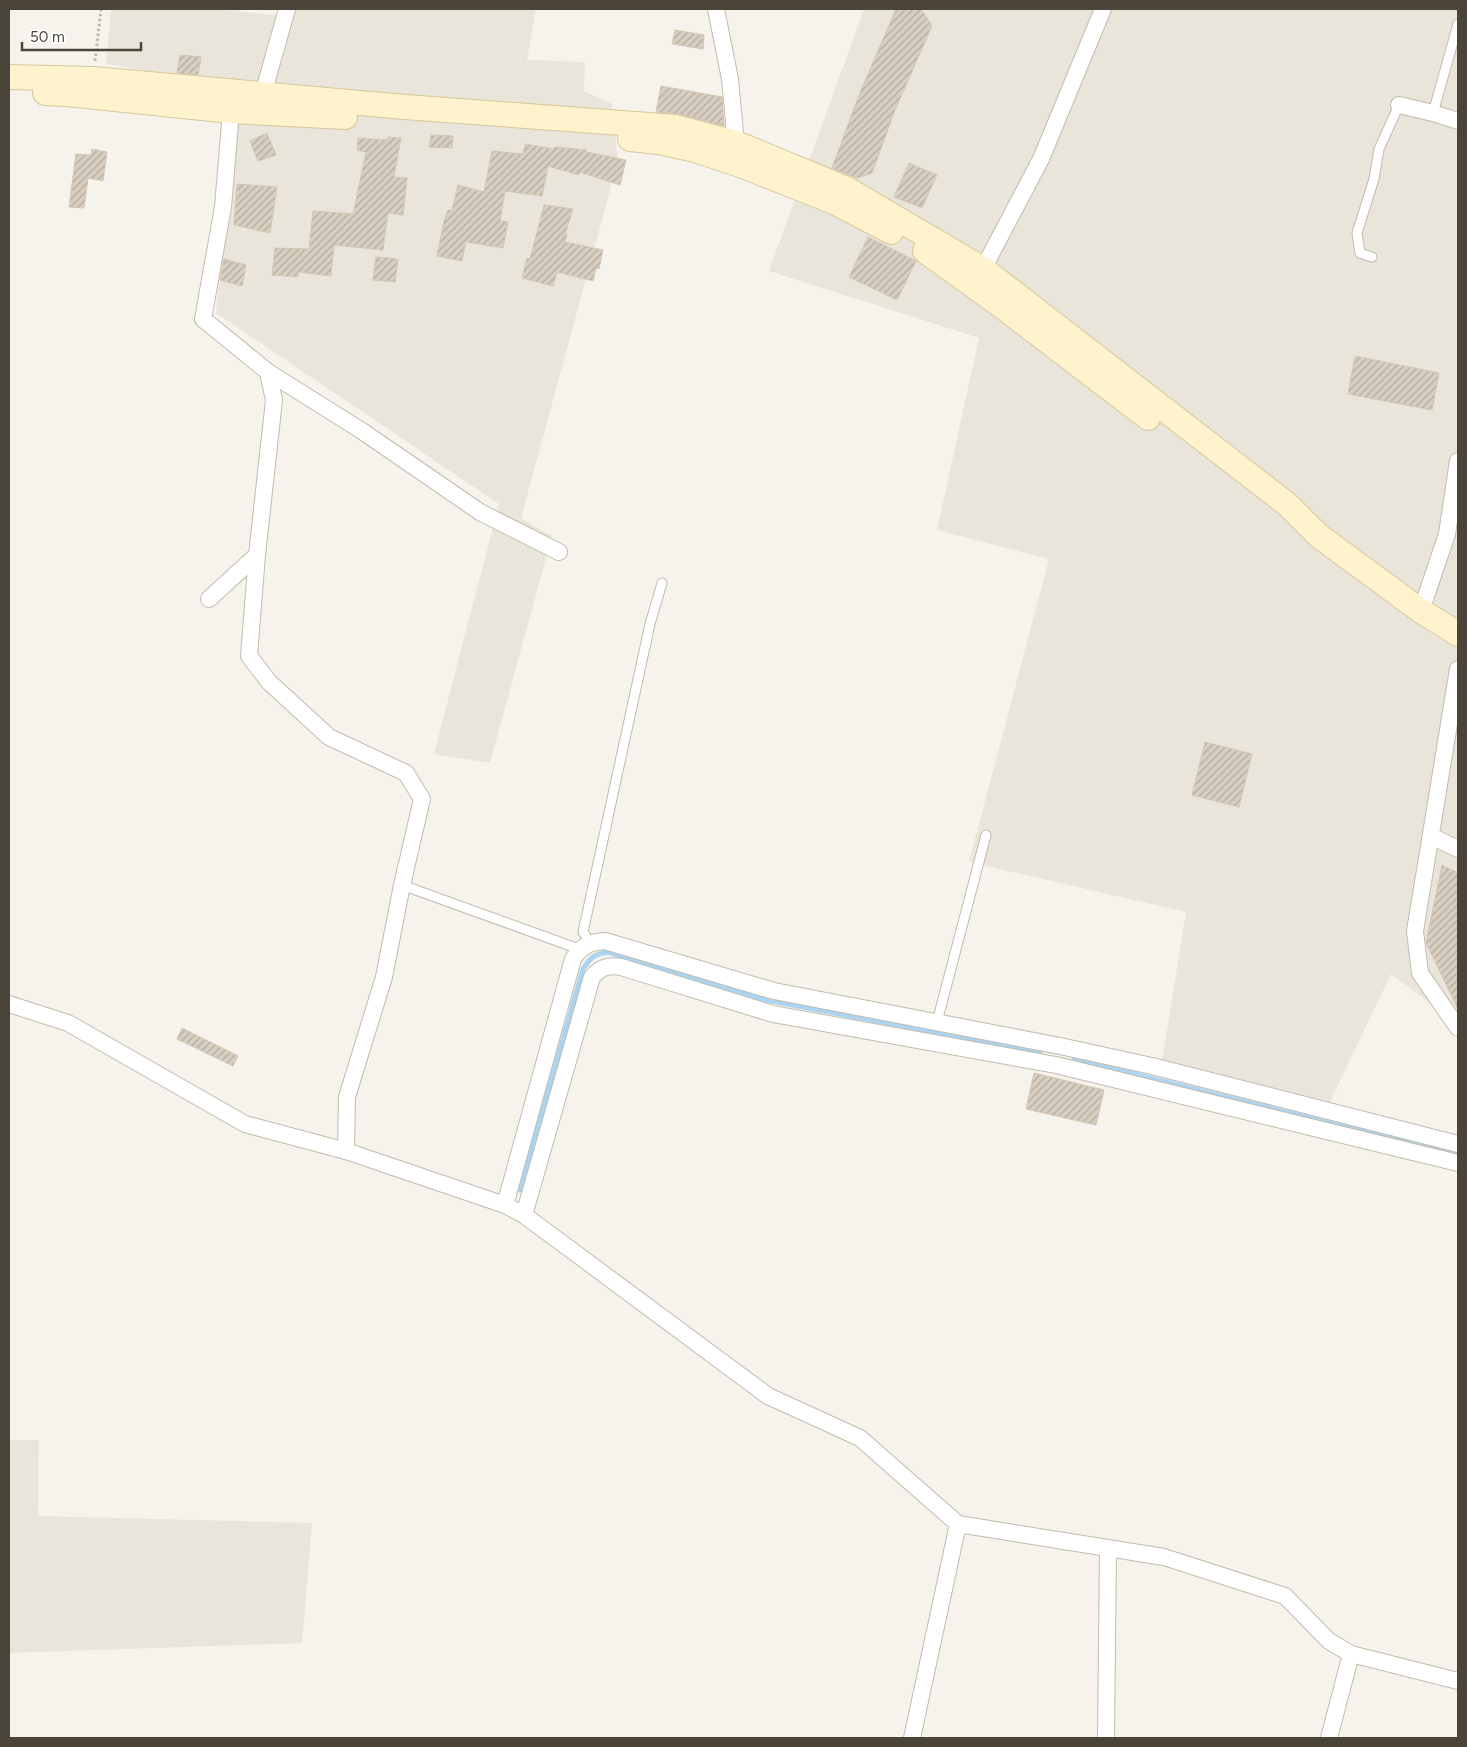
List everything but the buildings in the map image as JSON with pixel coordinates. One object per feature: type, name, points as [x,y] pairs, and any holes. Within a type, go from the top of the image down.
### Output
[{"type":"main road","points":[[9,77],[93,79],[404,107],[676,127],[736,143],[848,189],[983,269],[1288,505],[1319,536],[1420,611],[1458,634]]},
{"type":"main road","points":[[9,92],[67,94],[231,111],[518,128],[659,142],[695,150],[743,166],[834,202],[919,246],[1004,308],[1284,521],[1319,536]]},
{"type":"street","points":[[263,94],[288,9]]},
{"type":"street","points":[[716,9],[730,79],[736,143]]},
{"type":"street","points":[[983,269],[1041,159],[1103,9]]},
{"type":"street","points":[[1399,105],[1458,121]]},
{"type":"street","points":[[231,111],[223,207],[204,319],[268,372],[362,431],[480,512],[559,552]]},
{"type":"street","points":[[268,372],[274,400],[257,555],[249,656],[269,682],[329,737],[406,773],[422,799],[402,885],[384,977],[347,1097],[346,1150]]},
{"type":"street","points":[[1420,611],[1448,534],[1458,461]]},
{"type":"street","points":[[209,599],[257,555]]},
{"type":"street","points":[[1458,669],[1415,931],[1420,973],[1458,1028]]},
{"type":"street","points":[[1431,836],[1458,849]]},
{"type":"street","points":[[505,1205],[574,959],[585,946],[605,941],[774,991],[1060,1046],[1152,1066],[1458,1144]]},
{"type":"street","points":[[524,1215],[592,977],[599,969],[610,965],[621,966],[773,1014],[1056,1065],[1458,1163]]},
{"type":"street","points":[[9,1004],[68,1023],[245,1124],[346,1150],[505,1205],[524,1215],[768,1396],[860,1438],[958,1524],[1164,1557],[1285,1596],[1329,1641],[1351,1654],[1458,1681]]},
{"type":"street","points":[[1056,1065],[1060,1046]]},
{"type":"street","points":[[912,1738],[958,1524]]},
{"type":"street","points":[[1106,1738],[1108,1548]]},
{"type":"street","points":[[1329,1738],[1351,1654]]},
{"type":"lane","points":[[1433,113],[1458,24]]},
{"type":"lane","points":[[1372,257],[1360,253],[1357,233],[1374,179],[1379,149],[1399,105]]},
{"type":"lane","points":[[402,885],[585,946],[583,932],[650,624],[662,583]]},
{"type":"lane","points":[[937,1022],[986,835]]},
{"type":"path","points":[[93,79],[101,9]]},
{"type":"shaded area","points":[[111,9],[221,9],[272,15],[300,9],[536,9],[527,60],[585,62],[584,91],[612,104],[618,161],[521,518],[552,536],[490,763],[434,754],[499,504],[216,313],[233,119],[221,79],[166,74],[106,64]]},
{"type":"shaded area","points":[[864,9],[1458,9],[1458,1024],[1391,974],[1329,1104],[1162,1062],[1186,912],[969,862],[1049,559],[937,530],[979,338],[769,271]]},
{"type":"shaded area","points":[[9,1440],[39,1440],[38,1516],[312,1523],[302,1643],[9,1653]]},
{"type":"waterway","points":[[520,1190],[583,969],[593,957],[599,954],[608,952],[766,1000],[1040,1052]]},
{"type":"waterway","points":[[1074,1059],[1458,1155]]}]
